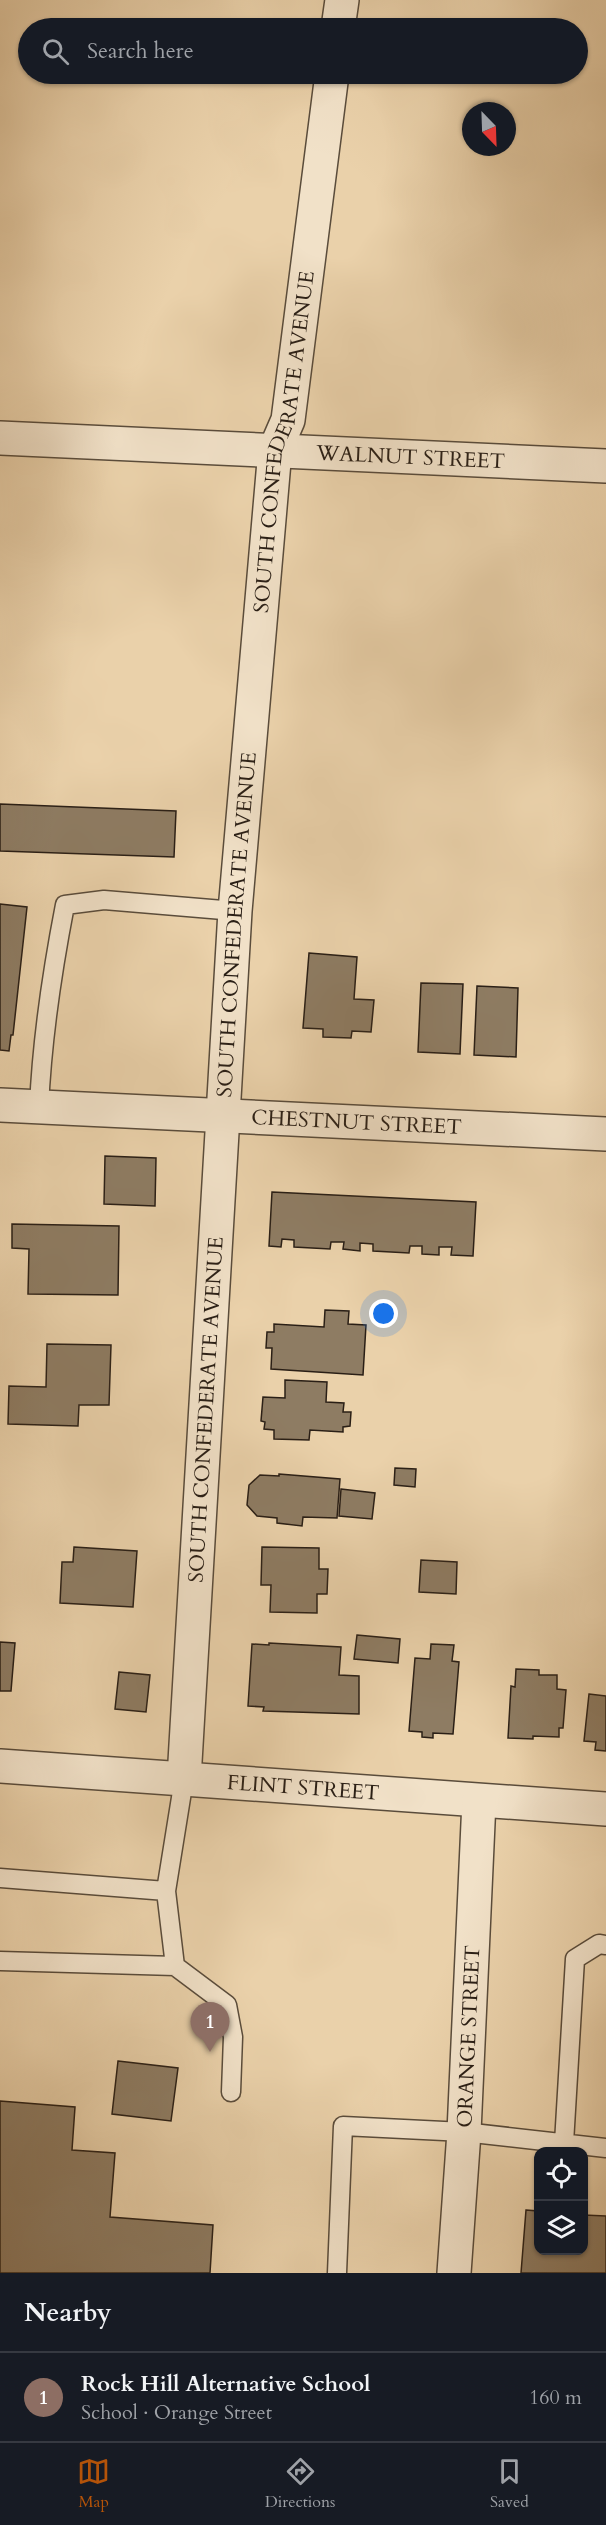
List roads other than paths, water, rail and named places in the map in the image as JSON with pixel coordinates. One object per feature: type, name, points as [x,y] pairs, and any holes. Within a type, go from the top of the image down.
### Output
[{"type":"street","points":[[339,18],[342,0]]},
{"type":"street","name":"SOUTH CONFEDERATE AVENUE","points":[[184,1779],[235,911],[275,450],[288,420],[331,84]]},
{"type":"street","name":"WALNUT STREET","points":[[0,438],[606,466]]},
{"type":"street","name":"CHESTNUT STREET","points":[[0,1105],[606,1134]]},
{"type":"street","name":"FLINT STREET","points":[[0,1766],[606,1809]]},
{"type":"street","name":"ORANGE STREET","points":[[454,2273],[464,2132],[479,1801]]},
{"type":"lane","points":[[39,1107],[44,1046],[56,953],[65,905],[104,900],[235,911]]},
{"type":"lane","points":[[175,1966],[166,1891],[184,1779]]},
{"type":"lane","points":[[0,1878],[166,1891]]},
{"type":"lane","points":[[564,2143],[575,1959],[599,1944],[606,1945]]},
{"type":"lane","points":[[0,1960],[175,1966],[227,2005],[233,2037],[231,2092]]},
{"type":"lane","points":[[337,2273],[343,2126],[464,2132],[606,2148]]},
{"type":"place","name":"Rock Hill Alternative School","points":[[210,2052]]}]
